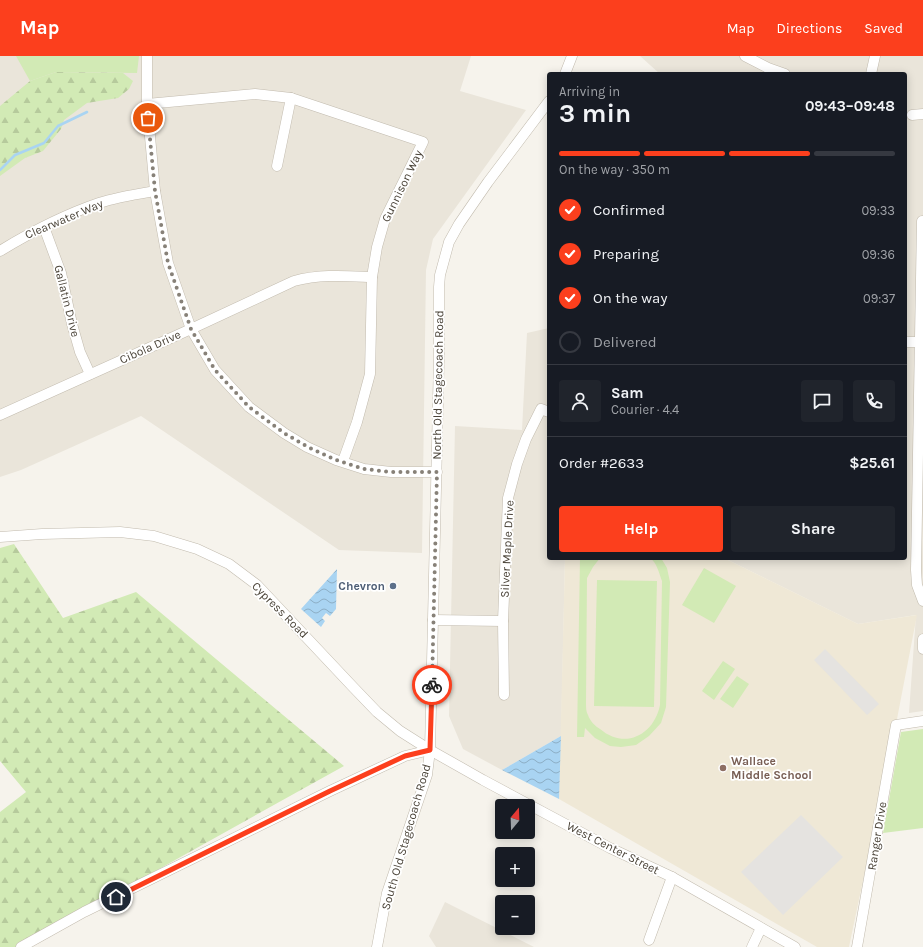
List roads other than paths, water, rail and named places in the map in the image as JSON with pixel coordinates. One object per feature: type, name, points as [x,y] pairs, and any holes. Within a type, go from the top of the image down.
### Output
[{"type":"street","points":[[147,56],[146,104],[155,191],[168,263],[191,329],[215,370],[249,407],[284,433],[308,447],[336,460],[364,469],[391,472],[437,472]]},
{"type":"street","points":[[565,72],[572,56]]},
{"type":"street","points":[[745,56],[759,69],[775,72]]},
{"type":"street","points":[[871,72],[875,56]]},
{"type":"street","name":"Gunnison Way","points":[[146,104],[256,94],[291,98],[423,142],[385,218],[376,247],[372,277],[370,374],[357,422],[343,461]]},
{"type":"street","points":[[277,166],[291,98]]},
{"type":"street","name":"North Old Stagecoach Road","points":[[430,750],[437,472],[439,287],[445,257],[450,242],[459,224],[547,103]]},
{"type":"street","points":[[912,115],[923,114]]},
{"type":"street","name":"Clearwater Way","points":[[0,251],[25,236],[100,202],[155,191]]},
{"type":"street","points":[[922,221],[919,570],[917,585],[923,601]]},
{"type":"street","name":"Gallatin Drive","points":[[44,227],[61,273],[72,324],[80,352],[90,374]]},
{"type":"street","name":"Cibola Drive","points":[[0,415],[294,281],[311,276],[330,275],[372,277]]},
{"type":"street","points":[[907,342],[921,342]]},
{"type":"street","name":"Silver Maple Drive","points":[[504,695],[503,621],[508,498],[517,464],[526,439],[545,410]]},
{"type":"street","name":"Cypress Road","points":[[0,537],[42,534],[120,532],[154,536],[197,549],[229,564],[257,585],[377,712],[400,731],[430,750]]},
{"type":"street","points":[[434,620],[503,621]]},
{"type":"street","points":[[923,639],[923,649]]},
{"type":"street","name":"Ranger Drive","points":[[857,947],[896,725],[923,721]]},
{"type":"street","points":[[21,947],[84,912],[330,791],[405,756],[430,750]]},
{"type":"street","name":"West Center Street","points":[[430,750],[610,848],[672,877],[795,947]]},
{"type":"street","name":"South Old Stagecoach Road","points":[[377,947],[387,894],[427,775],[430,750]]},
{"type":"street","points":[[649,940],[672,877]]},
{"type":"street","points":[[752,947],[761,928]]},
{"type":"water","points":[[337,569],[336,609],[330,616],[326,613],[322,618],[325,621],[321,627],[301,609]]},
{"type":"water","points":[[561,736],[559,799],[502,770]]},
{"type":"waterway","points":[[0,170],[15,155],[44,143],[58,126],[87,112]]},
{"type":"place","name":"Chevron","points":[[393,586]]},
{"type":"place","name":"Wallace Middle School","points":[[723,768]]}]
